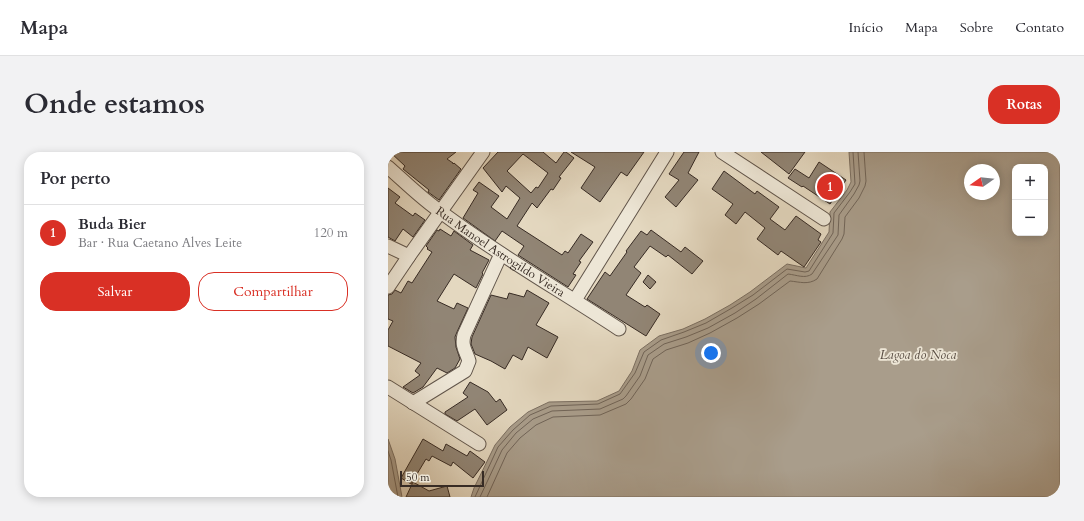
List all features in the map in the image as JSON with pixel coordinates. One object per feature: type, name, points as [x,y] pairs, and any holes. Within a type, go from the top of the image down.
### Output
[{"type":"street","points":[[388,287],[483,152]]},
{"type":"street","points":[[575,300],[667,152]]},
{"type":"street","points":[[722,152],[824,219]]},
{"type":"street","name":"Rua Manoel Astrogildo Vieira","points":[[388,167],[440,212],[501,254],[619,329]]},
{"type":"street","points":[[388,246],[409,256]]},
{"type":"street","points":[[413,403],[465,371],[469,361],[462,341],[501,254]]},
{"type":"street","points":[[388,386],[478,444]]},
{"type":"water","name":"Lagoa do Noca","points":[[849,152],[1060,152],[1060,497],[471,497],[495,445],[510,427],[528,412],[549,402],[597,401],[619,391],[632,371],[640,350],[659,336],[683,329],[730,305],[787,264],[806,268],[829,232],[830,212],[847,190],[851,182]]},
{"type":"water","points":[[388,439],[395,459],[402,497],[388,497]]},
{"type":"building","points":[[390,152],[456,152],[447,159],[461,169],[439,200],[403,169],[405,166]]},
{"type":"building","points":[[498,152],[543,152],[556,163],[564,152],[574,158],[559,177],[561,178],[553,190],[551,189],[537,208],[532,203],[517,226],[562,255],[565,251],[568,253],[581,234],[593,242],[579,261],[581,262],[573,274],[576,275],[568,287],[518,255],[524,246],[502,231],[495,241],[463,218],[478,193],[473,190],[479,182],[499,196],[491,207],[507,219],[520,198],[506,186],[502,192],[483,168]],"holes":[[[523,154],[548,173],[538,188],[536,187],[531,193],[507,171]]]},
{"type":"building","points":[[571,152],[644,152],[627,176],[621,172],[600,202],[581,188],[595,167]]},
{"type":"building","points":[[684,152],[699,152],[688,173],[698,180],[676,207],[665,197],[679,180],[669,174]]},
{"type":"building","points":[[761,152],[805,152],[789,174]]},
{"type":"building","points":[[819,162],[846,180],[830,204],[788,178],[795,169],[809,178]]},
{"type":"building","points":[[724,171],[755,194],[757,191],[779,207],[770,219],[785,230],[796,216],[821,234],[818,240],[821,242],[804,267],[781,251],[778,255],[757,239],[765,228],[745,212],[736,224],[725,215],[733,204],[712,189]]},
{"type":"building","points":[[388,188],[400,197],[395,203],[413,216],[415,213],[425,220],[413,237],[403,229],[395,241],[388,237]]},
{"type":"building","points":[[440,229],[451,236],[454,231],[473,245],[470,250],[489,260],[476,288],[454,274],[437,301],[454,309],[457,303],[468,308],[455,337],[456,347],[460,359],[455,368],[447,373],[437,368],[423,387],[413,393],[403,387],[420,375],[415,371],[421,363],[388,346],[388,330],[393,321],[388,319],[388,295],[392,294],[395,290],[401,293],[408,281],[412,283],[432,252],[427,249],[428,248],[426,246],[437,230],[439,231]]},
{"type":"building","points":[[651,230],[681,252],[685,247],[703,261],[692,274],[668,255],[666,257],[650,246],[634,267],[641,273],[626,295],[645,307],[647,305],[660,314],[646,336],[587,299],[605,272],[610,276],[641,231],[647,235]]},
{"type":"building","points":[[648,275],[656,282],[650,289],[643,282]]},
{"type":"building","points":[[527,290],[549,303],[536,325],[558,337],[547,358],[528,347],[522,360],[513,355],[505,369],[475,354],[471,344],[472,337],[491,295],[507,299],[509,293],[524,297]]},
{"type":"building","points":[[470,382],[488,392],[496,402],[500,399],[507,410],[487,425],[475,409],[457,421],[445,414],[445,412],[468,397],[463,393]]},
{"type":"building","points":[[423,439],[443,451],[446,444],[467,456],[470,451],[485,462],[473,478],[453,462],[451,466],[432,456],[429,461],[426,459],[411,484],[401,478]]},
{"type":"building","points":[[413,482],[429,491],[447,486],[450,497],[406,497]]},
{"type":"place","name":"Buda Bier","points":[[830,187]]}]
